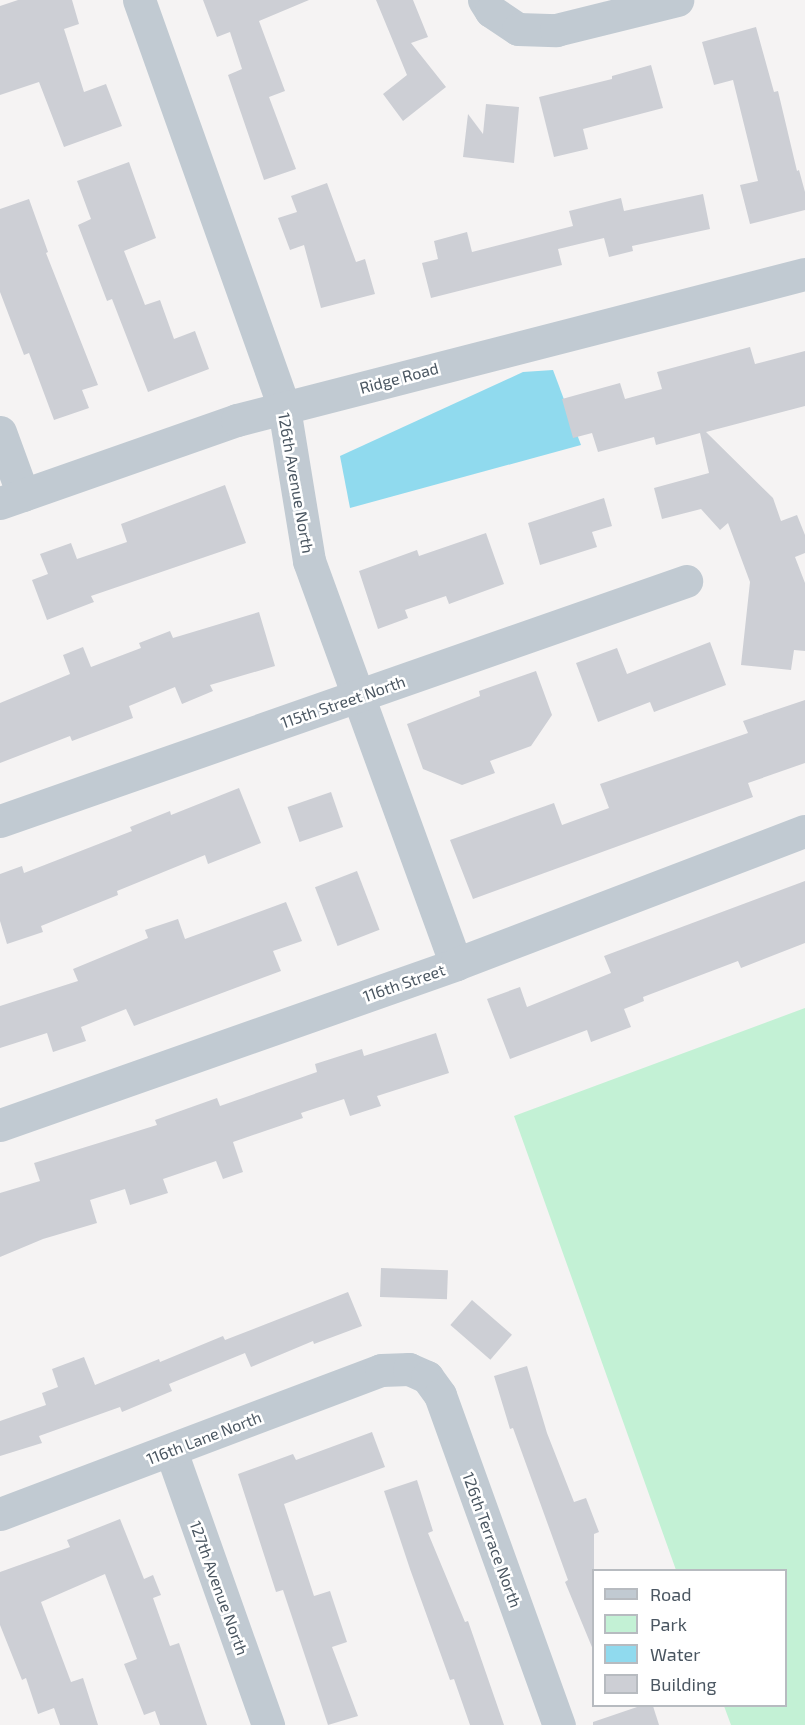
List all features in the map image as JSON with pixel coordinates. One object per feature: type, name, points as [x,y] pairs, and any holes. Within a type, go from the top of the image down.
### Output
[{"type":"street","name":"126th Avenue North","points":[[139,0],[284,408],[309,561],[456,964]]},
{"type":"street","points":[[484,0],[491,11],[518,29],[556,30],[677,0]]},
{"type":"street","name":"Ridge Road","points":[[11,499],[237,420],[805,274]]},
{"type":"street","points":[[0,432],[11,499]]},
{"type":"street","name":"115th Street North","points":[[0,821],[686,581]]},
{"type":"street","name":"116th Street","points":[[0,1125],[456,964],[805,831]]},
{"type":"street","name":"116th Lane North","points":[[0,1514],[381,1370],[409,1368]]},
{"type":"street","name":"126th Terrace North","points":[[409,1368],[427,1377],[440,1395],[559,1725]]},
{"type":"street","name":"127th Avenue North","points":[[171,1451],[268,1725]]},
{"type":"green space","points":[[805,1008],[805,1725],[731,1725],[724,1707],[787,1707],[787,1569],[676,1569],[514,1116]]},
{"type":"water","points":[[553,370],[581,445],[350,508],[340,456],[523,372]]},
{"type":"building","points":[[18,0],[72,0],[79,24],[64,29],[84,92],[106,84],[122,126],[64,147],[39,82],[0,95],[0,6]]},
{"type":"building","points":[[203,0],[309,0],[259,21],[285,91],[269,97],[296,169],[264,180],[228,75],[242,69],[230,32],[217,37]]},
{"type":"building","points":[[376,0],[413,0],[428,37],[411,43],[446,87],[403,121],[383,94],[407,75]]},
{"type":"building","points":[[756,27],[774,92],[778,91],[797,171],[799,170],[805,192],[805,210],[750,224],[740,185],[758,181],[733,80],[714,85],[702,42]]},
{"type":"building","points":[[651,65],[663,108],[583,129],[588,149],[554,157],[539,97],[612,79],[612,76]]},
{"type":"building","points":[[486,104],[519,107],[514,163],[463,157],[468,114],[483,134]]},
{"type":"building","points":[[129,162],[156,238],[124,251],[145,305],[160,300],[174,339],[195,331],[209,369],[148,392],[112,299],[107,301],[78,225],[91,219],[77,181]]},
{"type":"building","points":[[327,183],[356,262],[365,259],[375,294],[321,308],[304,245],[290,250],[278,218],[297,212],[291,196]]},
{"type":"building","points":[[703,194],[710,229],[632,246],[633,251],[609,257],[604,238],[558,249],[562,265],[431,298],[422,263],[438,259],[434,241],[467,232],[472,252],[573,226],[569,211],[621,198],[624,211]]},
{"type":"building","points":[[29,199],[48,252],[46,253],[98,385],[82,390],[89,408],[54,420],[29,353],[24,355],[0,292],[0,209]]},
{"type":"building","points":[[750,347],[755,364],[805,351],[805,406],[706,432],[773,498],[781,521],[797,515],[805,535],[805,553],[795,557],[805,583],[805,651],[794,650],[791,670],[741,665],[750,582],[728,523],[720,530],[701,509],[662,519],[654,488],[709,473],[700,433],[656,445],[654,437],[598,452],[592,433],[573,438],[562,399],[620,383],[625,399],[662,389],[657,372]]},
{"type":"building","points":[[225,485],[246,543],[91,596],[94,602],[47,620],[32,580],[48,574],[40,554],[71,543],[77,559],[127,542],[121,524]]},
{"type":"building","points":[[604,498],[612,526],[592,532],[597,547],[540,565],[528,523]]},
{"type":"building","points":[[486,533],[504,584],[449,604],[446,596],[405,610],[408,618],[378,629],[359,571],[417,550],[419,556]]},
{"type":"building","points":[[259,612],[275,666],[210,685],[213,691],[182,704],[175,687],[129,706],[133,718],[72,741],[70,736],[0,763],[0,703],[70,674],[63,655],[83,647],[91,667],[141,648],[139,643],[170,631],[173,638]]},
{"type":"building","points":[[710,642],[726,685],[654,712],[650,702],[598,722],[576,663],[617,648],[627,674]]},
{"type":"building","points":[[536,671],[552,715],[531,746],[490,761],[495,773],[462,785],[423,769],[407,724],[480,696],[479,691]]},
{"type":"building","points":[[805,700],[805,763],[748,783],[753,797],[473,899],[450,840],[554,803],[562,825],[609,808],[600,784],[748,733],[743,721]]},
{"type":"building","points":[[239,788],[261,843],[208,864],[205,855],[117,891],[118,895],[41,926],[43,932],[7,944],[0,921],[0,874],[22,866],[24,873],[132,831],[130,827],[170,811],[171,815]]},
{"type":"building","points":[[331,792],[343,827],[300,842],[288,807]]},
{"type":"building","points":[[357,871],[380,930],[338,946],[315,887]]},
{"type":"building","points":[[805,881],[805,943],[741,968],[738,961],[643,997],[644,1001],[624,1009],[631,1027],[591,1042],[587,1030],[510,1059],[487,999],[520,987],[527,1007],[611,973],[604,956]]},
{"type":"building","points":[[286,902],[302,941],[273,951],[281,971],[134,1026],[126,1009],[81,1027],[86,1041],[53,1052],[47,1033],[0,1048],[0,1006],[78,981],[73,969],[148,938],[145,930],[178,919],[185,939]]},
{"type":"building","points":[[436,1033],[449,1073],[377,1096],[381,1106],[350,1116],[344,1099],[301,1113],[303,1118],[233,1142],[243,1172],[223,1179],[216,1161],[163,1179],[168,1193],[130,1205],[125,1189],[90,1200],[97,1223],[43,1239],[0,1257],[0,1193],[40,1181],[34,1163],[157,1125],[155,1120],[217,1098],[220,1106],[317,1072],[315,1064],[362,1049],[364,1056]]},
{"type":"building","points":[[381,1268],[448,1270],[447,1299],[380,1297]]},
{"type":"building","points":[[348,1292],[362,1326],[314,1344],[313,1341],[251,1367],[245,1353],[169,1384],[172,1391],[122,1412],[120,1407],[39,1436],[42,1443],[0,1456],[0,1421],[46,1405],[42,1393],[58,1387],[52,1369],[84,1357],[95,1385],[223,1336],[225,1340]]},
{"type":"building","points":[[472,1300],[512,1335],[490,1360],[450,1325]]},
{"type":"building","points":[[527,1366],[547,1433],[574,1502],[586,1498],[599,1532],[594,1534],[592,1647],[565,1582],[568,1580],[513,1428],[510,1429],[494,1376]]},
{"type":"building","points":[[372,1432],[385,1467],[284,1504],[314,1596],[330,1591],[347,1642],[332,1647],[358,1716],[328,1725],[283,1590],[276,1592],[238,1474],[293,1454],[296,1460]]},
{"type":"building","points":[[417,1480],[433,1531],[428,1533],[465,1622],[468,1621],[504,1725],[470,1725],[454,1679],[450,1680],[410,1569],[384,1491]]},
{"type":"building","points":[[120,1519],[144,1579],[153,1575],[161,1595],[153,1598],[170,1646],[179,1643],[207,1725],[160,1725],[155,1711],[144,1715],[124,1664],[137,1659],[105,1574],[41,1602],[71,1682],[83,1678],[98,1725],[60,1725],[54,1708],[38,1714],[26,1678],[22,1680],[0,1625],[0,1572],[70,1547],[67,1540]]},
{"type":"building","points":[[637,1707],[653,1707],[659,1725],[593,1725],[593,1722]]}]
